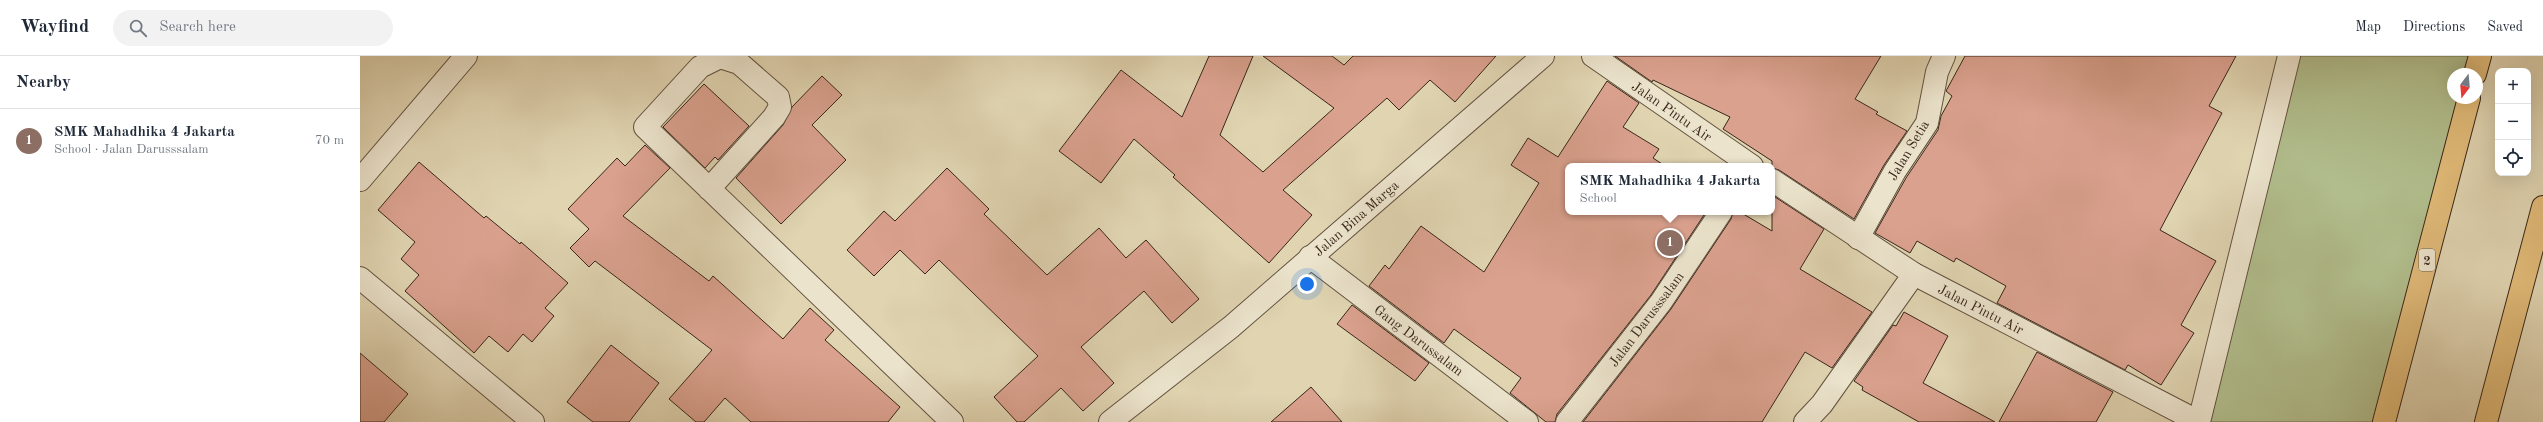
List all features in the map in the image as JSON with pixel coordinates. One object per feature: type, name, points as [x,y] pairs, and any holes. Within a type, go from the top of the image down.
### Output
[{"type":"highway","points":[[2477,68],[2480,56]]},
{"type":"highway","name":"2","points":[[2384,422],[2467,104]]},
{"type":"highway","points":[[2486,422],[2543,207]]},
{"type":"street","points":[[360,180],[466,56]]},
{"type":"street","name":"Jalan Bina Marga","points":[[1110,422],[1231,327],[1543,56]]},
{"type":"street","name":"Jalan Pintu Air","points":[[1593,56],[1748,163]]},
{"type":"street","name":"Jalan Setia","points":[[1858,238],[1895,171],[1927,123],[1937,72],[1944,56]]},
{"type":"street","points":[[2199,422],[2289,56]]},
{"type":"street","points":[[710,189],[774,117],[780,107],[778,97],[739,63],[720,57],[700,67],[645,126],[710,189],[952,422]]},
{"type":"street","name":"Jalan Pintu Air","points":[[1775,182],[1914,274],[2199,422]]},
{"type":"street","name":"Jalan Darusssalam","points":[[1567,422],[1662,302],[1719,215]]},
{"type":"street","name":"Gang Darussalam","points":[[1310,257],[1528,422]]},
{"type":"street","points":[[1805,422],[1822,404],[1914,274]]},
{"type":"street","points":[[360,278],[533,422]]},
{"type":"green space","points":[[2292,56],[2480,56],[2477,68],[2447,68],[2447,104],[2467,104],[2384,422],[2199,422]]},
{"type":"building","points":[[1209,56],[1253,56],[1220,135],[1263,172],[1334,108],[1263,56],[1332,56],[1344,65],[1353,56],[1496,56],[1455,102],[1430,80],[1399,110],[1387,98],[1283,190],[1312,215],[1269,263],[1173,177],[1175,175],[1134,139],[1101,183],[1059,151],[1121,70],[1182,117]]},
{"type":"building","points":[[1615,56],[1881,56],[1855,99],[1878,112],[1876,114],[1907,131],[1884,165],[1854,219],[1775,169],[1775,163],[1772,163],[1772,161],[1723,129],[1730,117],[1653,80],[1652,82]]},
{"type":"building","points":[[1965,56],[2236,56],[2209,106],[2222,113],[2160,230],[2216,261],[2181,325],[2194,333],[2161,385],[2128,365],[2125,370],[1997,303],[2006,286],[1956,258],[1954,262],[1917,241],[1910,253],[1875,233],[1906,178],[1938,130],[1941,116],[1952,96],[1946,91]]},
{"type":"building","points":[[822,76],[842,95],[812,125],[846,160],[781,224],[736,178],[783,125],[792,107]]},
{"type":"building","points":[[1607,81],[1639,103],[1623,127],[1659,149],[1653,158],[1660,163],[1565,163],[1565,215],[1704,215],[1651,295],[1557,414],[1555,422],[1546,422],[1510,393],[1521,378],[1454,329],[1444,343],[1369,286],[1385,265],[1389,269],[1421,226],[1484,272],[1539,183],[1511,165],[1528,138],[1558,157]]},
{"type":"building","points":[[704,84],[749,126],[718,160],[715,157],[705,168],[663,127]]},
{"type":"building","points":[[645,145],[670,168],[623,216],[709,281],[713,276],[783,339],[810,308],[834,330],[825,340],[900,407],[888,422],[751,422],[725,398],[704,422],[696,422],[669,399],[712,350],[595,261],[589,267],[570,248],[589,229],[568,209],[617,158],[625,166]]},
{"type":"building","points":[[419,162],[484,218],[486,216],[520,244],[521,242],[568,283],[545,308],[554,316],[532,342],[523,334],[508,352],[489,336],[474,353],[405,291],[419,275],[401,259],[415,242],[378,210]]},
{"type":"building","points":[[947,168],[989,209],[984,214],[1047,275],[1099,228],[1126,258],[1146,240],[1199,299],[1172,323],[1144,291],[1081,347],[1114,383],[1083,411],[1061,388],[1024,422],[1017,422],[994,397],[1038,356],[939,260],[925,274],[900,250],[874,276],[847,250],[884,211],[895,221]]},
{"type":"building","points":[[1775,197],[1824,229],[1800,269],[1872,312],[1832,368],[1805,352],[1762,422],[1583,422],[1671,309],[1731,219],[1732,215],[1745,215],[1772,231],[1772,215],[1775,215]]},
{"type":"building","points":[[1352,305],[1429,363],[1415,381],[1337,324]]},
{"type":"building","points":[[1904,312],[1948,336],[1923,383],[1995,422],[1919,422],[1862,390],[1863,387],[1854,381],[1893,325],[1896,326]]},
{"type":"building","points":[[611,345],[659,383],[629,422],[593,422],[567,402]]},
{"type":"building","points":[[2037,352],[2113,392],[2096,422],[1999,422]]},
{"type":"building","points":[[360,353],[408,394],[384,422],[360,422]]},
{"type":"building","points":[[1311,387],[1342,422],[1271,422]]},
{"type":"place","name":"SMK Mahadhika 4 Jakarta","points":[[1670,243]]}]
